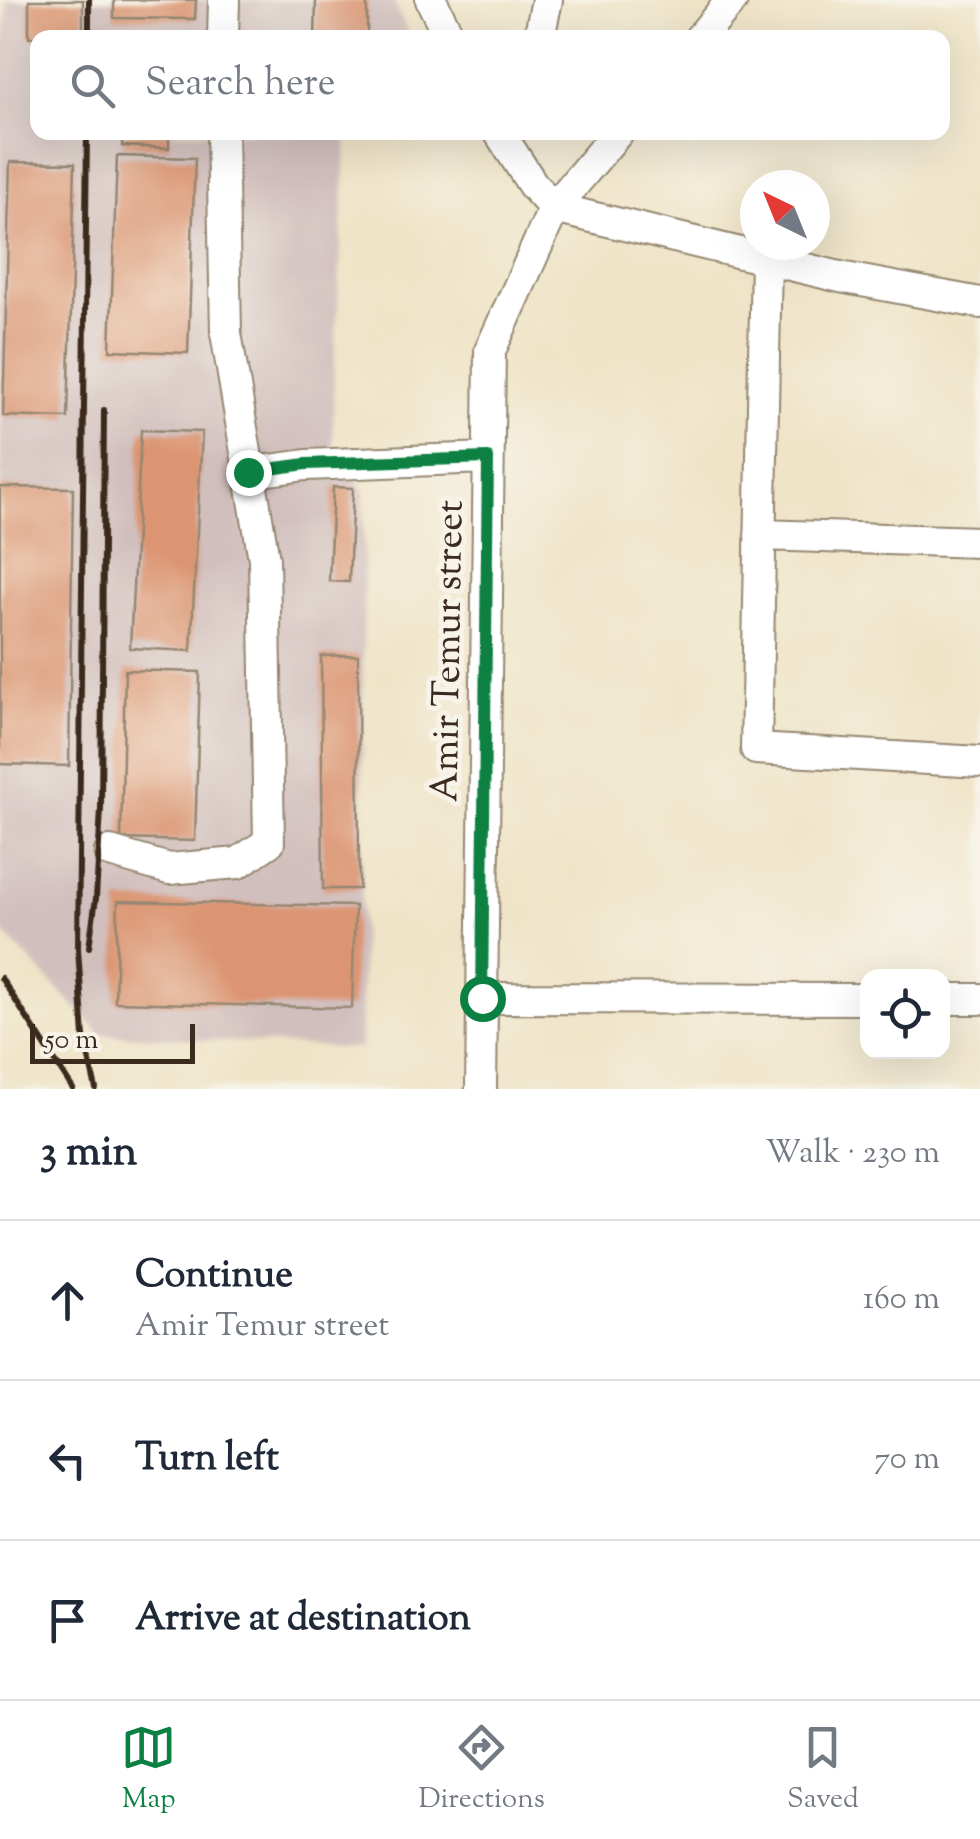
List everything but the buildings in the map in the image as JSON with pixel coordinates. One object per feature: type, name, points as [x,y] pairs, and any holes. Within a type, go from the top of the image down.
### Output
[{"type":"street","points":[[223,30],[224,0]]},
{"type":"street","points":[[431,0],[446,30]]},
{"type":"street","points":[[541,30],[547,0]]},
{"type":"street","points":[[707,30],[732,0]]},
{"type":"street","points":[[110,852],[169,869],[238,863],[269,842],[264,559],[226,333],[222,140]]},
{"type":"street","name":"Amir Temur street","points":[[481,1089],[490,351],[554,208],[611,140]]},
{"type":"street","points":[[510,141],[554,208],[740,254]]},
{"type":"street","points":[[980,304],[766,260],[756,749],[980,762]]},
{"type":"street","points":[[248,472],[306,464],[488,458]]},
{"type":"street","points":[[760,534],[980,542]]},
{"type":"street","points":[[482,998],[860,999]]},
{"type":"street","points":[[950,999],[980,999]]},
{"type":"shaded area","points":[[8,0],[393,0],[407,30],[30,30],[30,140],[347,140],[333,447],[364,490],[361,1049],[101,1034],[0,929],[0,79]]},
{"type":"railway","points":[[89,0],[89,30]]},
{"type":"railway","points":[[87,140],[78,949],[84,1037],[96,1089]]},
{"type":"railway","points":[[89,947],[101,809],[104,410]]},
{"type":"railway","points":[[1,978],[73,1089]]},
{"type":"route","points":[[248,472],[306,464],[488,458],[482,998]]}]
